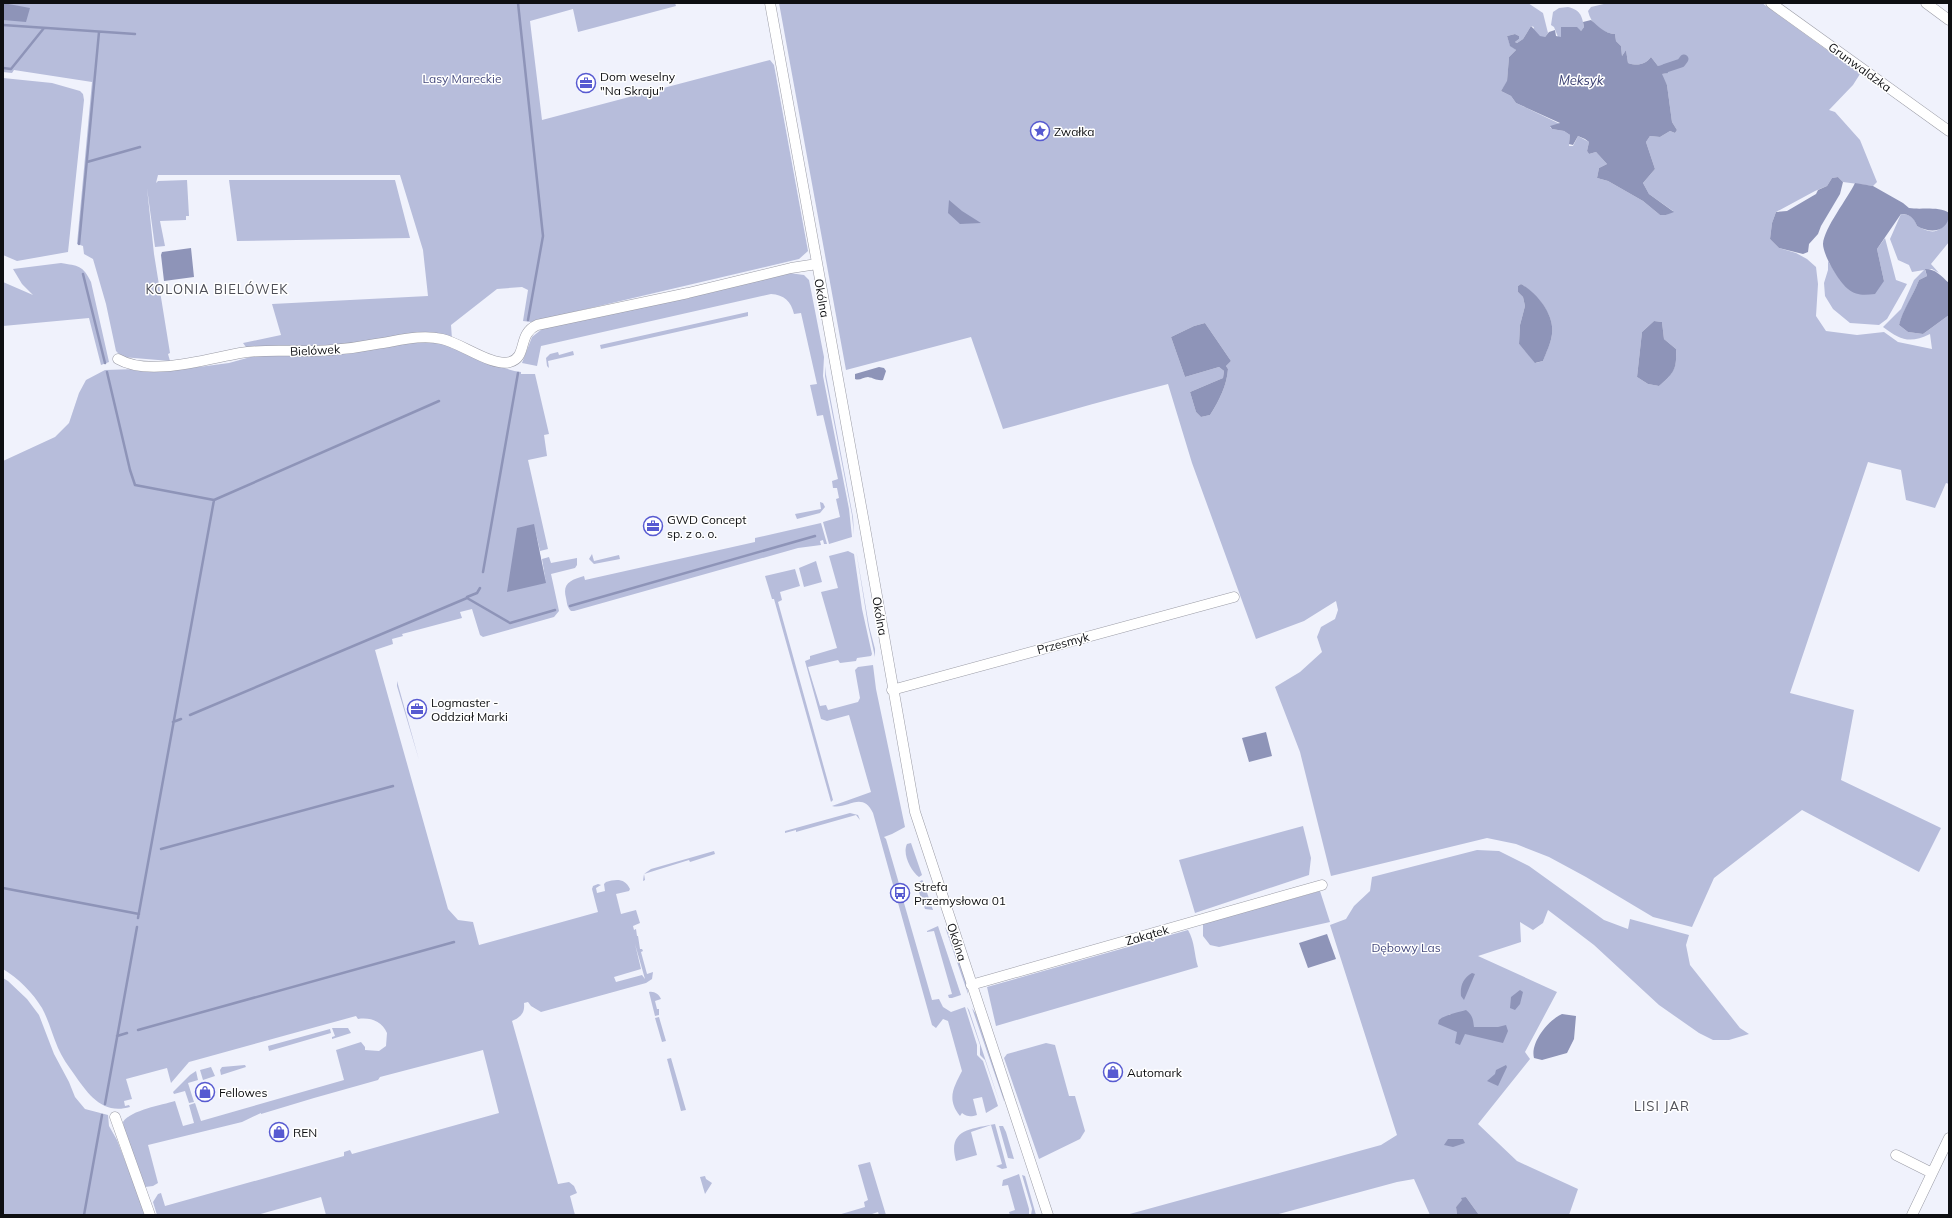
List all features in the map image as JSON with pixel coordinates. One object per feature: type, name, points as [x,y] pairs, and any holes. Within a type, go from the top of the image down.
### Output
[{"type":"street","name":"Okólna","points":[[770,3],[865,528],[914,812],[1048,1215]]},
{"type":"street","name":"Grunwaldzka","points":[[1771,3],[1949,131]]},
{"type":"street","points":[[1926,3],[1949,20]]},
{"type":"street","name":"Bielówek","points":[[118,359],[132,365],[160,366],[261,350],[279,352],[309,352],[364,346],[404,339],[431,338],[449,340],[498,362],[509,362],[519,356],[527,332],[537,325],[688,293],[791,268],[817,264]]},
{"type":"street","name":"Przesmyk","points":[[892,690],[1234,597]]},
{"type":"street","name":"Zakątek","points":[[971,985],[1322,885]]},
{"type":"street","points":[[115,1117],[150,1215]]},
{"type":"street","points":[[1912,1215],[1949,1138]]},
{"type":"street","points":[[1896,1155],[1932,1173]]},
{"type":"green space","name":"Lasy Mareckie","points":[[3,3],[675,3],[676,6],[578,32],[573,9],[530,21],[542,120],[770,60],[774,65],[808,251],[799,259],[531,322],[523,321],[528,290],[522,287],[497,289],[451,325],[452,339],[333,347],[246,347],[243,343],[281,335],[272,304],[428,296],[423,250],[400,175],[158,175],[156,183],[158,181],[187,180],[189,216],[186,216],[186,220],[160,221],[165,246],[155,247],[147,188],[154,254],[170,361],[122,357],[116,351],[106,304],[93,259],[84,254],[83,246],[77,244],[92,82],[14,70],[12,73],[3,72]]},
{"type":"green space","points":[[779,3],[1528,3],[1543,13],[1548,33],[1545,37],[1546,41],[1536,45],[1530,44],[1530,38],[1534,27],[1531,26],[1523,39],[1517,43],[1515,42],[1519,39],[1519,36],[1515,34],[1507,36],[1510,45],[1516,50],[1509,57],[1507,82],[1501,91],[1511,96],[1516,103],[1560,124],[1550,127],[1552,129],[1564,131],[1570,135],[1569,146],[1573,146],[1578,136],[1589,142],[1587,151],[1589,154],[1596,152],[1607,164],[1599,168],[1597,178],[1608,181],[1643,201],[1660,215],[1666,215],[1673,211],[1649,194],[1643,183],[1655,169],[1646,142],[1650,136],[1660,137],[1670,131],[1675,133],[1677,130],[1672,122],[1667,85],[1661,74],[1667,73],[1665,65],[1658,66],[1651,57],[1646,62],[1641,64],[1628,63],[1626,50],[1622,56],[1621,46],[1616,41],[1615,34],[1605,32],[1597,27],[1589,16],[1588,11],[1591,7],[1608,3],[1762,3],[1860,74],[1853,85],[1829,110],[1835,112],[1860,140],[1877,182],[1873,186],[1843,182],[1838,177],[1832,178],[1827,186],[1776,212],[1772,223],[1770,239],[1779,248],[1796,253],[1807,259],[1816,267],[1818,284],[1816,316],[1826,331],[1857,335],[1884,332],[1898,342],[1932,349],[1930,334],[1911,340],[1900,338],[1883,327],[1901,309],[1914,280],[1924,270],[1912,272],[1909,265],[1898,260],[1890,239],[1901,214],[1910,216],[1915,220],[1917,226],[1927,231],[1936,231],[1946,223],[1949,218],[1949,242],[1931,264],[1939,273],[1932,269],[1925,270],[1927,276],[1919,280],[1903,313],[1899,325],[1908,332],[1923,334],[1949,315],[1949,484],[1946,483],[1935,508],[1906,500],[1901,470],[1868,462],[1790,693],[1854,710],[1841,780],[1941,828],[1919,872],[1802,810],[1714,878],[1692,927],[1653,917],[1549,857],[1516,844],[1487,838],[1331,876],[1300,752],[1275,687],[1300,672],[1322,652],[1317,637],[1321,627],[1335,619],[1338,610],[1336,601],[1304,621],[1256,639],[1192,463],[1168,384],[1003,429],[971,337],[846,370]],"holes":[[[1521,284],[1539,299],[1548,312],[1551,320],[1551,341],[1543,361],[1536,363],[1519,344],[1520,325],[1525,306],[1523,297],[1518,292],[1518,286]],[[1654,321],[1662,322],[1664,339],[1676,349],[1674,370],[1659,386],[1648,384],[1637,377],[1642,332]],[[1205,323],[1231,361],[1226,366],[1228,369],[1222,393],[1210,415],[1201,417],[1196,412],[1190,392],[1223,378],[1224,371],[1219,367],[1185,377],[1171,337],[1194,326]]]},
{"type":"green space","points":[[1568,7],[1578,11],[1584,27],[1581,31],[1568,28],[1561,34],[1562,37],[1558,37],[1554,27],[1551,25],[1553,12],[1559,8]]},
{"type":"green space","points":[[3,78],[52,83],[80,91],[83,94],[84,100],[68,252],[17,261],[3,255]]},
{"type":"green space","points":[[229,180],[395,180],[410,238],[237,241]]},
{"type":"green space","points":[[1885,238],[1896,280],[1907,284],[1887,319],[1879,325],[1850,323],[1833,309],[1825,296],[1824,283],[1828,270],[1828,261],[1840,280],[1884,281],[1877,249]]},
{"type":"green space","points":[[61,263],[79,267],[85,272],[91,282],[109,362],[101,365],[89,318],[3,326],[3,282],[33,295],[22,284],[13,269]]},
{"type":"green space","points":[[789,273],[804,275],[809,280],[824,357],[823,376],[849,509],[852,537],[829,544],[823,522],[840,517],[836,499],[839,498],[837,488],[833,488],[832,481],[838,479],[823,415],[817,416],[810,385],[817,384],[801,313],[794,314],[789,302],[783,297],[771,294],[541,346],[537,366],[522,363],[532,337],[542,329]]},
{"type":"green space","points":[[748,312],[748,316],[601,349],[600,345]]},
{"type":"green space","points":[[422,341],[449,345],[493,364],[521,372],[521,374],[535,374],[549,434],[544,435],[547,456],[528,460],[548,549],[540,551],[534,525],[546,583],[542,559],[549,557],[551,563],[577,558],[577,565],[575,568],[551,574],[559,611],[554,617],[483,637],[480,635],[472,609],[460,612],[462,618],[402,634],[403,636],[392,639],[393,644],[375,650],[448,909],[458,920],[473,922],[479,945],[598,912],[592,889],[593,886],[598,884],[601,885],[596,888],[597,893],[605,891],[604,884],[613,880],[623,881],[630,889],[629,891],[616,894],[621,914],[636,910],[640,923],[633,926],[634,930],[636,929],[640,949],[643,951],[641,952],[647,974],[653,972],[652,979],[646,983],[541,1012],[531,1006],[528,1002],[524,1003],[522,1014],[512,1021],[558,1184],[569,1182],[574,1186],[577,1193],[570,1196],[575,1215],[326,1215],[321,1197],[257,1215],[157,1215],[153,1202],[158,1194],[161,1193],[165,1206],[344,1156],[344,1152],[350,1150],[352,1154],[499,1113],[483,1050],[380,1077],[378,1080],[261,1113],[242,1122],[148,1145],[158,1183],[153,1186],[145,1187],[124,1131],[123,1122],[133,1114],[175,1101],[183,1126],[194,1123],[189,1105],[195,1103],[201,1121],[344,1080],[336,1050],[361,1042],[365,1047],[365,1050],[379,1051],[386,1046],[387,1033],[385,1029],[382,1025],[371,1019],[358,1019],[356,1016],[189,1062],[171,1083],[167,1068],[126,1079],[132,1099],[124,1101],[125,1106],[129,1105],[130,1107],[120,1109],[111,1108],[97,1101],[85,1089],[61,1055],[47,1018],[38,1002],[20,981],[3,969],[3,461],[55,437],[69,423],[79,393],[86,380],[105,370],[199,367],[229,363],[261,354]],"holes":[[[635,944],[645,979],[642,975],[616,982],[614,977],[641,969]]]},
{"type":"green space","points":[[573,351],[574,355],[548,361],[549,368],[547,366],[546,358],[550,354],[558,352],[559,355]]},
{"type":"green space","points":[[826,366],[826,375],[853,517],[854,535],[852,515],[825,376]]},
{"type":"green space","points":[[820,502],[823,503],[825,507],[820,513],[797,519],[795,514],[821,509]]},
{"type":"green space","points":[[821,523],[827,544],[824,544],[823,540],[820,541],[821,545],[798,548],[574,611],[571,611],[567,605],[565,589],[569,583],[579,577],[584,576],[585,580],[755,542],[755,538]]},
{"type":"green space","points":[[856,550],[869,626],[875,649],[875,657],[868,625]]},
{"type":"green space","points":[[848,551],[854,554],[862,609],[872,654],[871,656],[857,658],[856,661],[840,663],[838,660],[808,667],[820,706],[826,705],[828,710],[858,702],[860,698],[855,670],[858,667],[873,665],[876,689],[905,827],[884,837],[886,839],[900,887],[898,890],[899,895],[902,896],[932,1000],[939,999],[943,1007],[951,1012],[965,1007],[977,1045],[977,1055],[983,1061],[998,1106],[986,1113],[982,1097],[973,1099],[977,1115],[975,1116],[967,1116],[962,1113],[960,1116],[953,1104],[952,1099],[954,1088],[962,1071],[948,1021],[943,1019],[936,1028],[932,1025],[873,813],[869,806],[859,802],[838,807],[832,806],[871,792],[849,715],[827,721],[821,719],[805,661],[810,659],[810,656],[837,648],[821,592],[838,588],[829,556]]},
{"type":"green space","points":[[592,554],[594,561],[619,555],[620,559],[594,564],[589,559]]},
{"type":"green space","points":[[816,561],[822,582],[804,587],[799,568]]},
{"type":"green space","points":[[795,569],[800,586],[780,592],[782,600],[778,602],[833,800],[831,802],[774,599],[772,599],[765,576]]},
{"type":"green space","points":[[397,681],[419,760],[397,686]]},
{"type":"green space","points":[[850,813],[858,815],[860,820],[856,815],[796,832],[796,830],[785,833],[785,831]]},
{"type":"green space","points":[[1303,826],[1311,858],[1309,875],[1195,913],[1179,860]]},
{"type":"green space","points":[[911,843],[922,875],[919,877],[910,867],[906,857],[907,844]]},
{"type":"green space","name":"Dębowy Las","points":[[1477,850],[1499,851],[1529,866],[1604,920],[1628,929],[1630,919],[1689,935],[1686,945],[1690,965],[1740,1028],[1749,1034],[1729,1040],[1713,1040],[1699,1033],[1659,1005],[1594,945],[1548,910],[1543,923],[1533,930],[1520,922],[1521,942],[1478,956],[1557,992],[1525,1052],[1530,1059],[1478,1124],[1517,1161],[1578,1189],[1569,1215],[1479,1215],[1466,1197],[1456,1207],[1457,1215],[1430,1215],[1414,1179],[1397,1182],[1275,1215],[1126,1215],[1381,1145],[1397,1135],[1330,925],[1346,919],[1354,906],[1370,891],[1372,877]],"holes":[[[1449,1014],[1455,1015],[1474,1027],[1498,1027],[1481,1034],[1470,1035],[1466,1033]]]},
{"type":"green space","points":[[714,851],[715,854],[690,862],[689,860],[644,874],[651,869]]},
{"type":"green space","points":[[922,880],[933,910],[925,909],[916,884]]},
{"type":"green space","points":[[1320,891],[1330,922],[1219,947],[1210,945],[1203,936],[1203,924]]},
{"type":"green space","points":[[938,926],[961,995],[952,998],[949,998],[948,995],[952,994],[934,931],[927,932]]},
{"type":"green space","points":[[945,927],[959,960],[966,981],[968,994]]},
{"type":"green space","points":[[1188,930],[1198,967],[996,1026],[987,987]]},
{"type":"green space","points":[[3,978],[27,999],[39,1015],[54,1054],[75,1097],[85,1109],[108,1115],[109,1126],[117,1140],[146,1215],[3,1215]]},
{"type":"green space","points":[[649,992],[656,993],[661,999],[655,1001],[657,1009],[659,1009],[659,1015],[655,1016]]},
{"type":"green space","points":[[967,1007],[969,1010],[1001,1107],[985,1060],[980,1055],[980,1045]]},
{"type":"green space","points":[[972,1008],[976,1014],[1001,1085],[1004,1101]]},
{"type":"green space","points":[[659,1017],[666,1041],[662,1042],[655,1018]]},
{"type":"green space","points":[[332,1028],[348,1028],[351,1033],[332,1039],[332,1037],[335,1036]]},
{"type":"green space","points":[[330,1029],[331,1033],[269,1051],[268,1046]]},
{"type":"green space","points":[[1046,1043],[1055,1045],[1069,1096],[1075,1096],[1085,1131],[1080,1139],[1039,1159],[1004,1058],[1007,1054]]},
{"type":"green space","points":[[671,1058],[686,1110],[681,1111],[667,1059]]},
{"type":"green space","points":[[245,1065],[246,1067],[221,1075],[220,1070],[222,1067]]},
{"type":"green space","points":[[211,1067],[215,1076],[203,1080],[200,1070]]},
{"type":"green space","points":[[196,1071],[198,1080],[188,1083],[194,1102],[189,1103],[185,1091],[174,1094],[173,1092]]},
{"type":"green space","points":[[995,1124],[1007,1168],[1002,1169],[996,1166],[1002,1164],[991,1125],[971,1132],[977,1155],[956,1161],[954,1150],[955,1142],[963,1132],[978,1127]]},
{"type":"green space","points":[[999,1126],[1003,1126],[1006,1132],[1014,1159],[1008,1158]]},
{"type":"green space","points":[[870,1162],[886,1215],[879,1215],[878,1212],[869,1215],[838,1215],[865,1207],[864,1202],[868,1200],[858,1165]]},
{"type":"green space","points":[[1019,1174],[1029,1209],[1029,1215],[1010,1215],[1009,1212],[1015,1210],[1008,1185],[1002,1186],[1003,1180]]},
{"type":"green space","points":[[1022,1175],[1025,1176],[1036,1215],[1031,1215],[1032,1209]]},
{"type":"green space","points":[[705,1176],[706,1179],[712,1183],[705,1194],[700,1177]]},
{"type":"water","points":[[3,3],[30,8],[26,22],[3,20]]},
{"type":"water","name":"Meksyk","points":[[1591,20],[1605,31],[1615,34],[1616,41],[1621,46],[1622,56],[1626,50],[1628,63],[1641,64],[1646,62],[1651,57],[1658,66],[1665,64],[1668,73],[1662,74],[1667,85],[1672,122],[1677,130],[1675,133],[1670,131],[1660,137],[1650,136],[1646,142],[1655,169],[1643,183],[1649,194],[1674,212],[1666,215],[1660,215],[1643,201],[1608,181],[1597,178],[1599,168],[1607,164],[1596,152],[1589,154],[1587,151],[1589,142],[1578,136],[1573,145],[1569,144],[1570,135],[1564,131],[1552,129],[1550,126],[1560,123],[1516,103],[1511,96],[1501,91],[1507,81],[1509,57],[1516,50],[1510,46],[1507,36],[1515,34],[1519,36],[1519,39],[1515,42],[1517,43],[1523,39],[1531,26],[1540,36],[1545,37],[1549,32],[1555,30],[1556,36],[1561,37],[1561,27],[1577,27],[1581,31],[1584,27],[1583,22]]},
{"type":"water","points":[[1838,177],[1843,182],[1840,194],[1821,226],[1818,234],[1809,244],[1808,252],[1803,254],[1779,248],[1770,239],[1772,223],[1776,212],[1787,211],[1816,194],[1818,190],[1827,186],[1832,178]]},
{"type":"water","points":[[1855,183],[1873,186],[1909,208],[1935,209],[1949,213],[1946,224],[1943,228],[1938,230],[1922,229],[1917,226],[1911,217],[1901,214],[1877,249],[1884,281],[1875,294],[1857,294],[1844,286],[1832,268],[1823,244],[1827,230]]},
{"type":"water","points":[[949,200],[962,211],[981,223],[960,224],[948,213]]},
{"type":"water","points":[[191,248],[194,277],[164,281],[161,255],[162,252]]},
{"type":"water","points":[[1925,269],[1929,269],[1941,275],[1949,283],[1949,315],[1923,334],[1908,332],[1899,325],[1903,313],[1919,280],[1927,276]]},
{"type":"water","points":[[1521,284],[1539,299],[1544,305],[1551,319],[1551,341],[1543,361],[1535,363],[1519,344],[1520,325],[1525,306],[1523,297],[1518,292],[1518,286]]},
{"type":"water","points":[[1654,321],[1662,322],[1664,339],[1676,349],[1674,370],[1659,386],[1648,384],[1637,377],[1642,332]]},
{"type":"water","points":[[1205,323],[1231,361],[1226,366],[1228,369],[1222,393],[1210,415],[1201,417],[1196,412],[1190,392],[1223,378],[1224,371],[1219,367],[1185,377],[1171,337],[1194,326]]},
{"type":"water","points":[[879,367],[884,368],[886,371],[883,380],[868,377],[858,380],[855,379],[855,374]]},
{"type":"water","points":[[534,524],[546,583],[507,592],[517,528]]},
{"type":"water","points":[[1266,732],[1272,756],[1249,762],[1242,738]]},
{"type":"water","points":[[1327,934],[1336,959],[1308,968],[1299,943]]},
{"type":"water","points":[[1472,973],[1475,974],[1464,1000],[1461,996],[1461,989],[1466,977]]},
{"type":"water","points":[[1520,990],[1523,992],[1520,1004],[1515,1010],[1510,1008],[1511,997]]},
{"type":"water","points":[[1466,1010],[1473,1020],[1474,1027],[1498,1027],[1506,1025],[1508,1031],[1503,1043],[1465,1034],[1460,1045],[1455,1043],[1457,1032],[1438,1024],[1439,1020],[1448,1015]]},
{"type":"water","points":[[1562,1014],[1576,1016],[1574,1039],[1567,1053],[1542,1060],[1534,1058],[1533,1052],[1537,1039],[1551,1021]]},
{"type":"water","points":[[1506,1065],[1507,1067],[1498,1086],[1487,1081],[1495,1074],[1496,1070]]},
{"type":"water","points":[[1448,1139],[1463,1139],[1465,1143],[1453,1147],[1444,1145]]},
{"type":"water","points":[[1466,1197],[1479,1215],[1457,1215],[1456,1207],[1462,1200],[1461,1198]]},
{"type":"waterway","points":[[518,3],[543,236],[528,320]]},
{"type":"waterway","points":[[3,25],[135,34]]},
{"type":"waterway","points":[[3,68],[11,69],[44,28]]},
{"type":"waterway","points":[[79,244],[99,32]]},
{"type":"waterway","points":[[1666,68],[1681,63],[1684,59]]},
{"type":"waterway","points":[[87,162],[140,147]]},
{"type":"waterway","points":[[83,274],[105,363]]},
{"type":"waterway","points":[[107,372],[130,470],[135,485],[214,500]]},
{"type":"waterway","points":[[483,572],[518,373]]},
{"type":"waterway","points":[[138,918],[214,500],[439,401]]},
{"type":"waterway","points":[[570,606],[815,536]]},
{"type":"waterway","points":[[467,597],[477,593],[480,588]]},
{"type":"waterway","points":[[190,715],[467,598],[510,623],[555,610]]},
{"type":"waterway","points":[[173,722],[181,719]]},
{"type":"waterway","points":[[161,849],[393,786]]},
{"type":"waterway","points":[[3,888],[139,914]]},
{"type":"waterway","points":[[105,1104],[137,927]]},
{"type":"waterway","points":[[138,1030],[454,942]]},
{"type":"waterway","points":[[117,1036],[127,1033]]},
{"type":"waterway","points":[[84,1215],[102,1115]]},
{"type":"place","name":"Dom weselny \"Na Skraju\"","points":[[586,83]]},
{"type":"place","name":"Zwałka","points":[[1040,131]]},
{"type":"place","name":"GWD Concept sp. z o. o.","points":[[653,526]]},
{"type":"place","name":"Logmaster - Oddział Marki","points":[[417,709]]},
{"type":"place","name":"Strefa Przemysłowa 01","points":[[900,893]]},
{"type":"place","name":"Automark","points":[[1113,1072]]},
{"type":"place","name":"Fellowes","points":[[205,1092]]},
{"type":"place","name":"REN","points":[[279,1132]]},
{"type":"district","name":"KOLONIA BIELÓWEK","points":[[217,289]]},
{"type":"district","name":"LISI JAR","points":[[1662,1106]]}]
